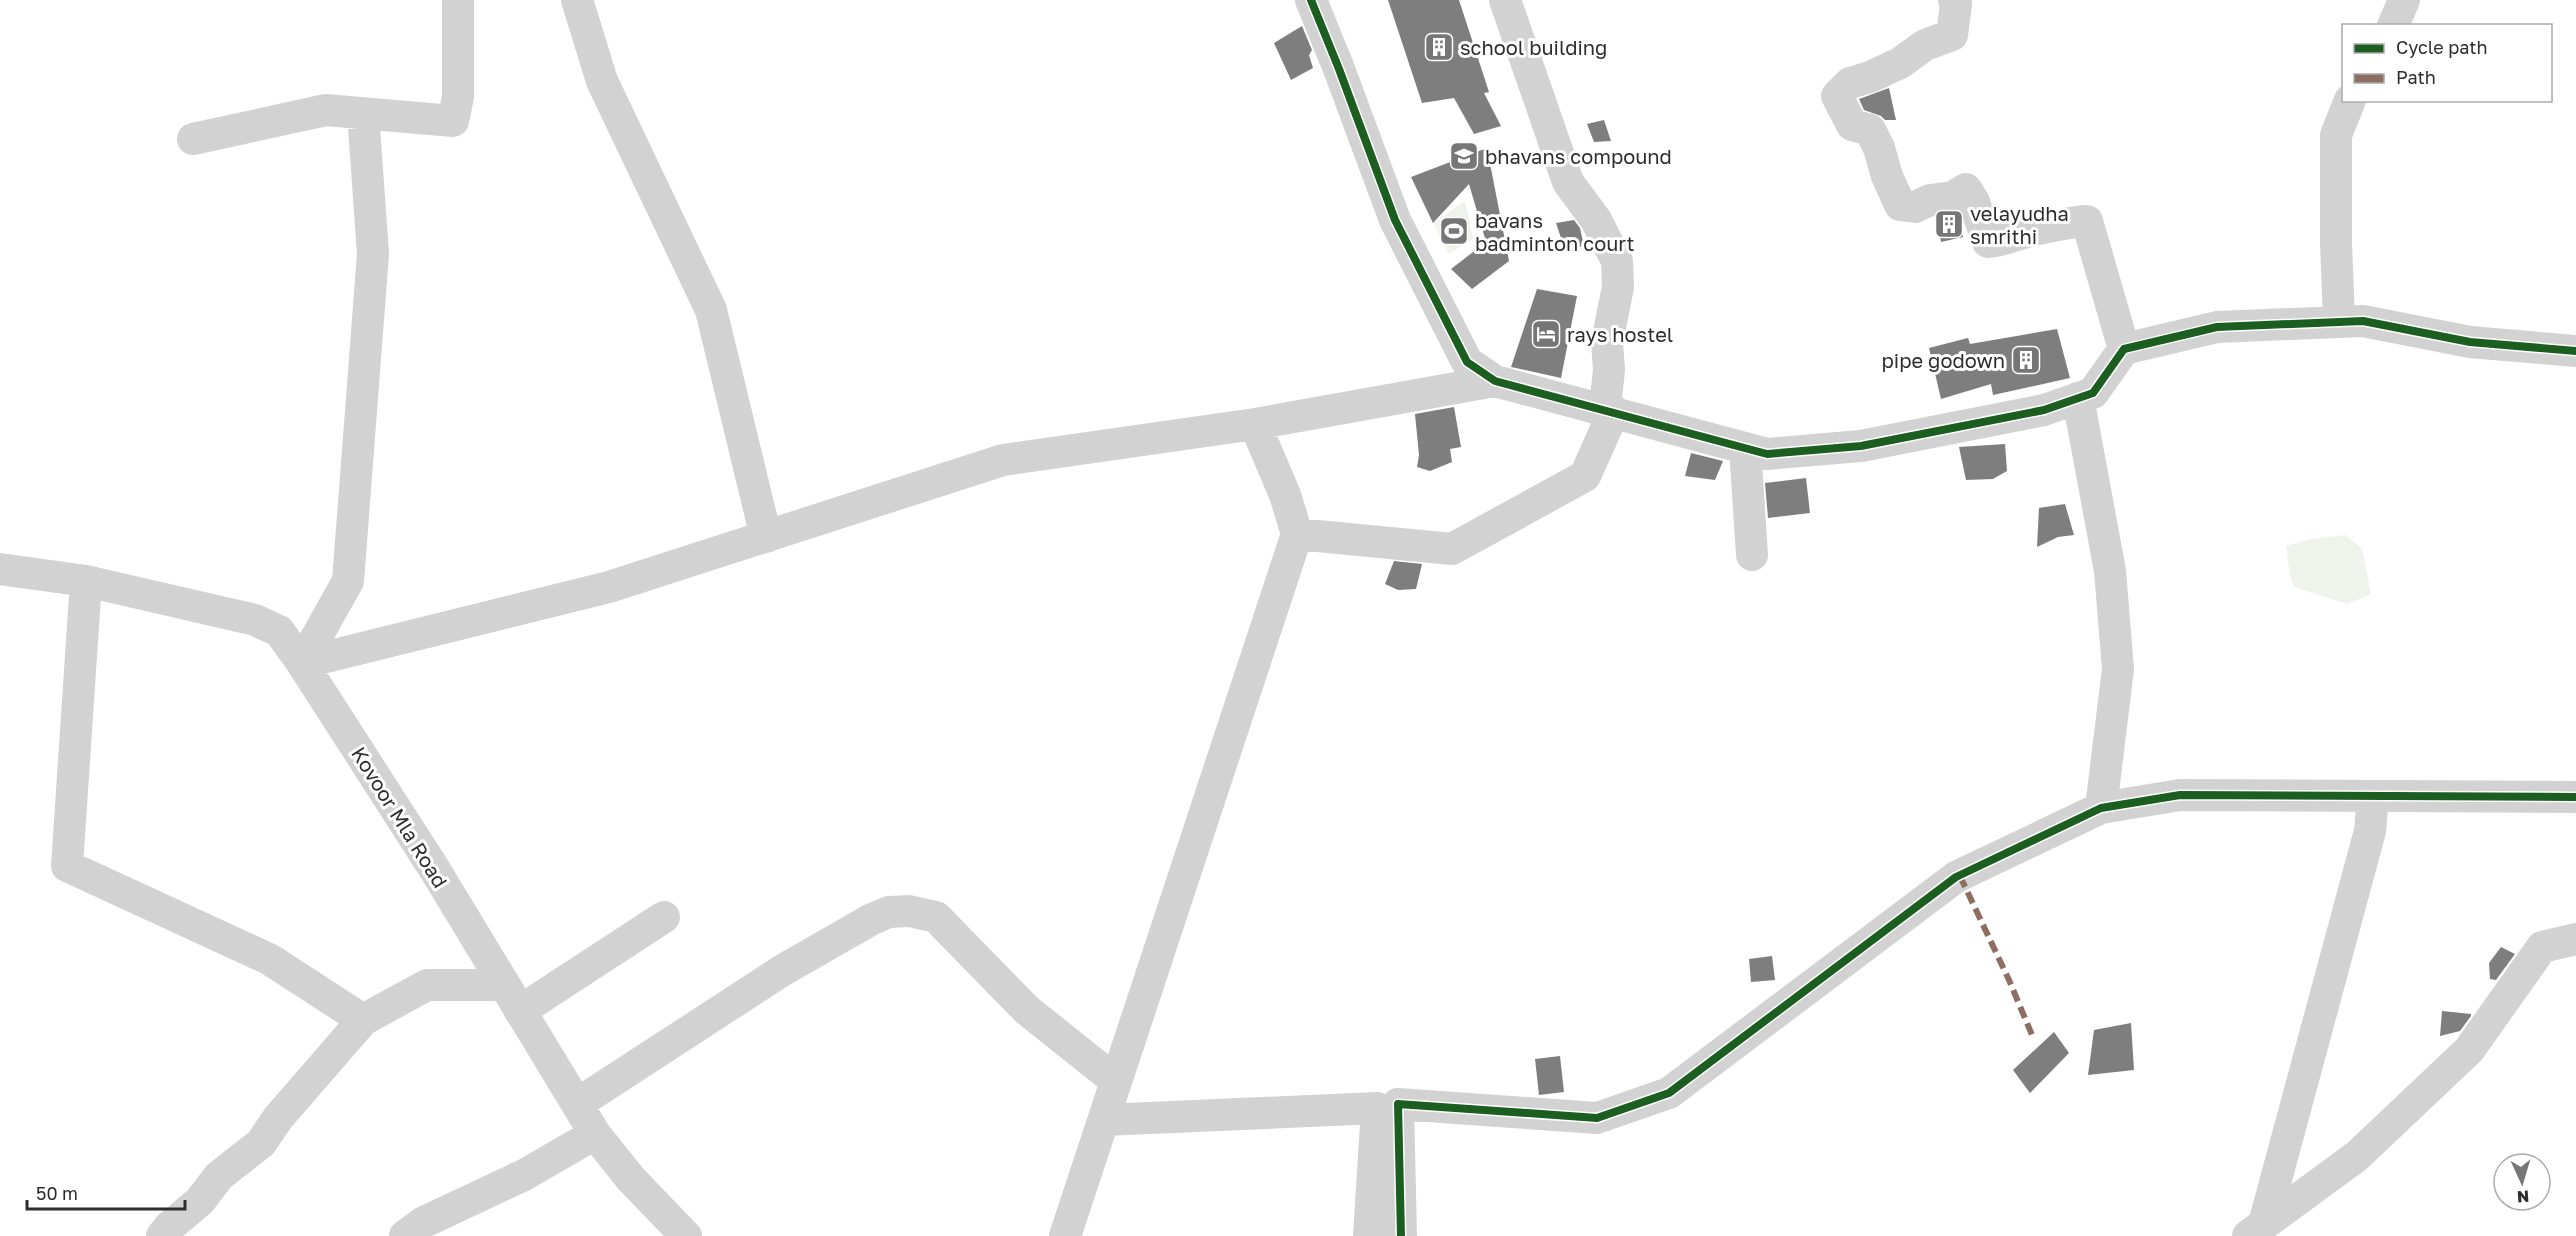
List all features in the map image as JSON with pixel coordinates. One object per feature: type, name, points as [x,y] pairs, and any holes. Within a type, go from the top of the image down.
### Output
[{"type":"street","points":[[193,139],[326,110],[453,121],[458,97],[458,0]]},
{"type":"street","points":[[577,0],[602,81],[711,310],[766,537]]},
{"type":"street","points":[[1311,0],[1395,220],[1467,362],[1495,381],[1767,454],[1861,446],[2044,410],[2093,393],[2124,349],[2217,327],[2363,321],[2470,342],[2576,351]]},
{"type":"street","points":[[1297,534],[1452,549],[1585,476],[1608,410],[1606,398],[1609,370],[1607,342],[1618,287],[1617,261],[1596,220],[1568,182],[1505,0]]},
{"type":"street","points":[[1954,0],[1956,4],[1952,35],[1925,45],[1900,63],[1870,77],[1850,83],[1837,96],[1852,126],[1870,130],[1900,205],[1915,207],[1930,200],[1953,197],[1965,189],[1974,202],[1988,242],[2003,241],[2031,231],[2070,222],[2087,221],[2124,349]]},
{"type":"street","points":[[2394,24],[2404,0]]},
{"type":"street","points":[[2339,321],[2336,135],[2349,102]]},
{"type":"street","points":[[302,663],[348,581],[373,254],[363,113]]},
{"type":"street","points":[[302,663],[609,587],[1003,460],[1255,424],[1495,381]]},
{"type":"street","points":[[2078,398],[2110,571],[2118,669],[2101,808]]},
{"type":"street","points":[[1065,1236],[1297,534],[1285,495],[1255,424]]},
{"type":"street","points":[[1745,447],[1752,555]]},
{"type":"street","name":"Kovoor Mla Road","points":[[0,569],[86,581],[255,620],[279,631],[435,870],[595,1134],[631,1179],[686,1236]]},
{"type":"street","points":[[86,581],[67,866],[269,959],[363,1020]]},
{"type":"street","points":[[1401,1236],[1398,1104],[1597,1118],[1669,1093],[1956,877],[2101,808],[2180,795],[2576,797]]},
{"type":"street","points":[[2256,1230],[2370,831],[2373,796]]},
{"type":"street","points":[[576,1104],[783,970],[872,919],[889,912],[909,911],[936,917],[1027,1010],[1116,1081]]},
{"type":"street","points":[[162,1236],[169,1227],[200,1201],[219,1176],[261,1143],[278,1118],[363,1020],[427,985],[512,998],[664,917]]},
{"type":"street","points":[[2256,1230],[2357,1156],[2469,1050],[2542,947],[2576,939]]},
{"type":"street","points":[[1104,1120],[1377,1108],[1369,1236]]},
{"type":"street","points":[[405,1236],[424,1222],[525,1174],[595,1134]]},
{"type":"shaded area","name":"bavans badminton court","points":[[1465,201],[1473,239],[1449,254],[1433,223]]},
{"type":"shaded area","points":[[2346,535],[2362,549],[2371,594],[2347,604],[2294,587],[2290,576],[2286,546],[2310,539]]},
{"type":"building","name":"school building","points":[[1388,0],[1459,0],[1489,92],[1484,93],[1501,126],[1474,134],[1454,98],[1422,103]]},
{"type":"building","points":[[1302,26],[1312,50],[1309,55],[1313,68],[1291,80],[1274,43]]},
{"type":"building","points":[[1889,88],[1896,120],[1885,120],[1881,116],[1864,110],[1859,99]]},
{"type":"building","points":[[1604,120],[1611,141],[1594,142],[1587,124]]},
{"type":"building","points":[[1487,148],[1509,261],[1472,289],[1451,269],[1486,242],[1469,184],[1433,223],[1411,177]]},
{"type":"building","name":"velayudha smrithi","points":[[1958,214],[1963,237],[1941,242],[1937,217]]},
{"type":"building","points":[[1574,220],[1580,228],[1584,246],[1565,250],[1556,223]]},
{"type":"building","name":"rays hostel","points":[[1537,289],[1577,296],[1561,378],[1511,367]]},
{"type":"building","points":[[2057,329],[2070,378],[1993,395],[1991,384],[1941,399],[1929,348],[1968,338],[1970,344]]},
{"type":"building","points":[[1454,407],[1461,447],[1450,449],[1452,462],[1430,471],[1417,467],[1419,455],[1415,414]]},
{"type":"building","points":[[2005,444],[2007,471],[1993,479],[1966,480],[1959,447]]},
{"type":"building","points":[[1691,453],[1723,461],[1715,480],[1685,476]]},
{"type":"building","points":[[1806,478],[1810,513],[1768,518],[1765,483]]},
{"type":"building","points":[[2065,504],[2074,535],[2058,537],[2037,547],[2039,508]]},
{"type":"building","points":[[1394,561],[1422,564],[1416,589],[1398,590],[1385,584]]},
{"type":"building","points":[[2501,947],[2515,954],[2496,980],[2490,979],[2489,963]]},
{"type":"building","points":[[1772,956],[1775,980],[1751,982],[1749,959]]},
{"type":"building","points":[[2442,1011],[2471,1014],[2471,1016],[2460,1031],[2440,1036]]},
{"type":"building","points":[[2131,1023],[2134,1070],[2088,1075],[2094,1030]]},
{"type":"building","points":[[2054,1032],[2069,1053],[2030,1093],[2013,1070]]},
{"type":"building","points":[[1560,1056],[1564,1092],[1539,1095],[1535,1059]]},
{"type":"marked path","points":[[1960,876],[2032,1035]]},
{"type":"cycle path","points":[[1311,0],[1395,220],[1467,362],[1495,381],[1767,454],[1861,446],[2044,410],[2093,393],[2124,349],[2217,327],[2363,321],[2470,342],[2576,351]]},
{"type":"cycle path","points":[[1401,1236],[1398,1104],[1597,1118],[1669,1093],[1956,877],[2101,808],[2180,795],[2576,797]]},
{"type":"place","name":"school building","points":[[1439,47]]},
{"type":"place","name":"bhavans compound","points":[[1464,156]]},
{"type":"place","name":"velayudha smrithi","points":[[1949,224]]},
{"type":"place","name":"bavans badminton court","points":[[1454,231]]},
{"type":"place","name":"rays hostel","points":[[1546,334]]},
{"type":"place","name":"pipe godown","points":[[2026,360]]}]
